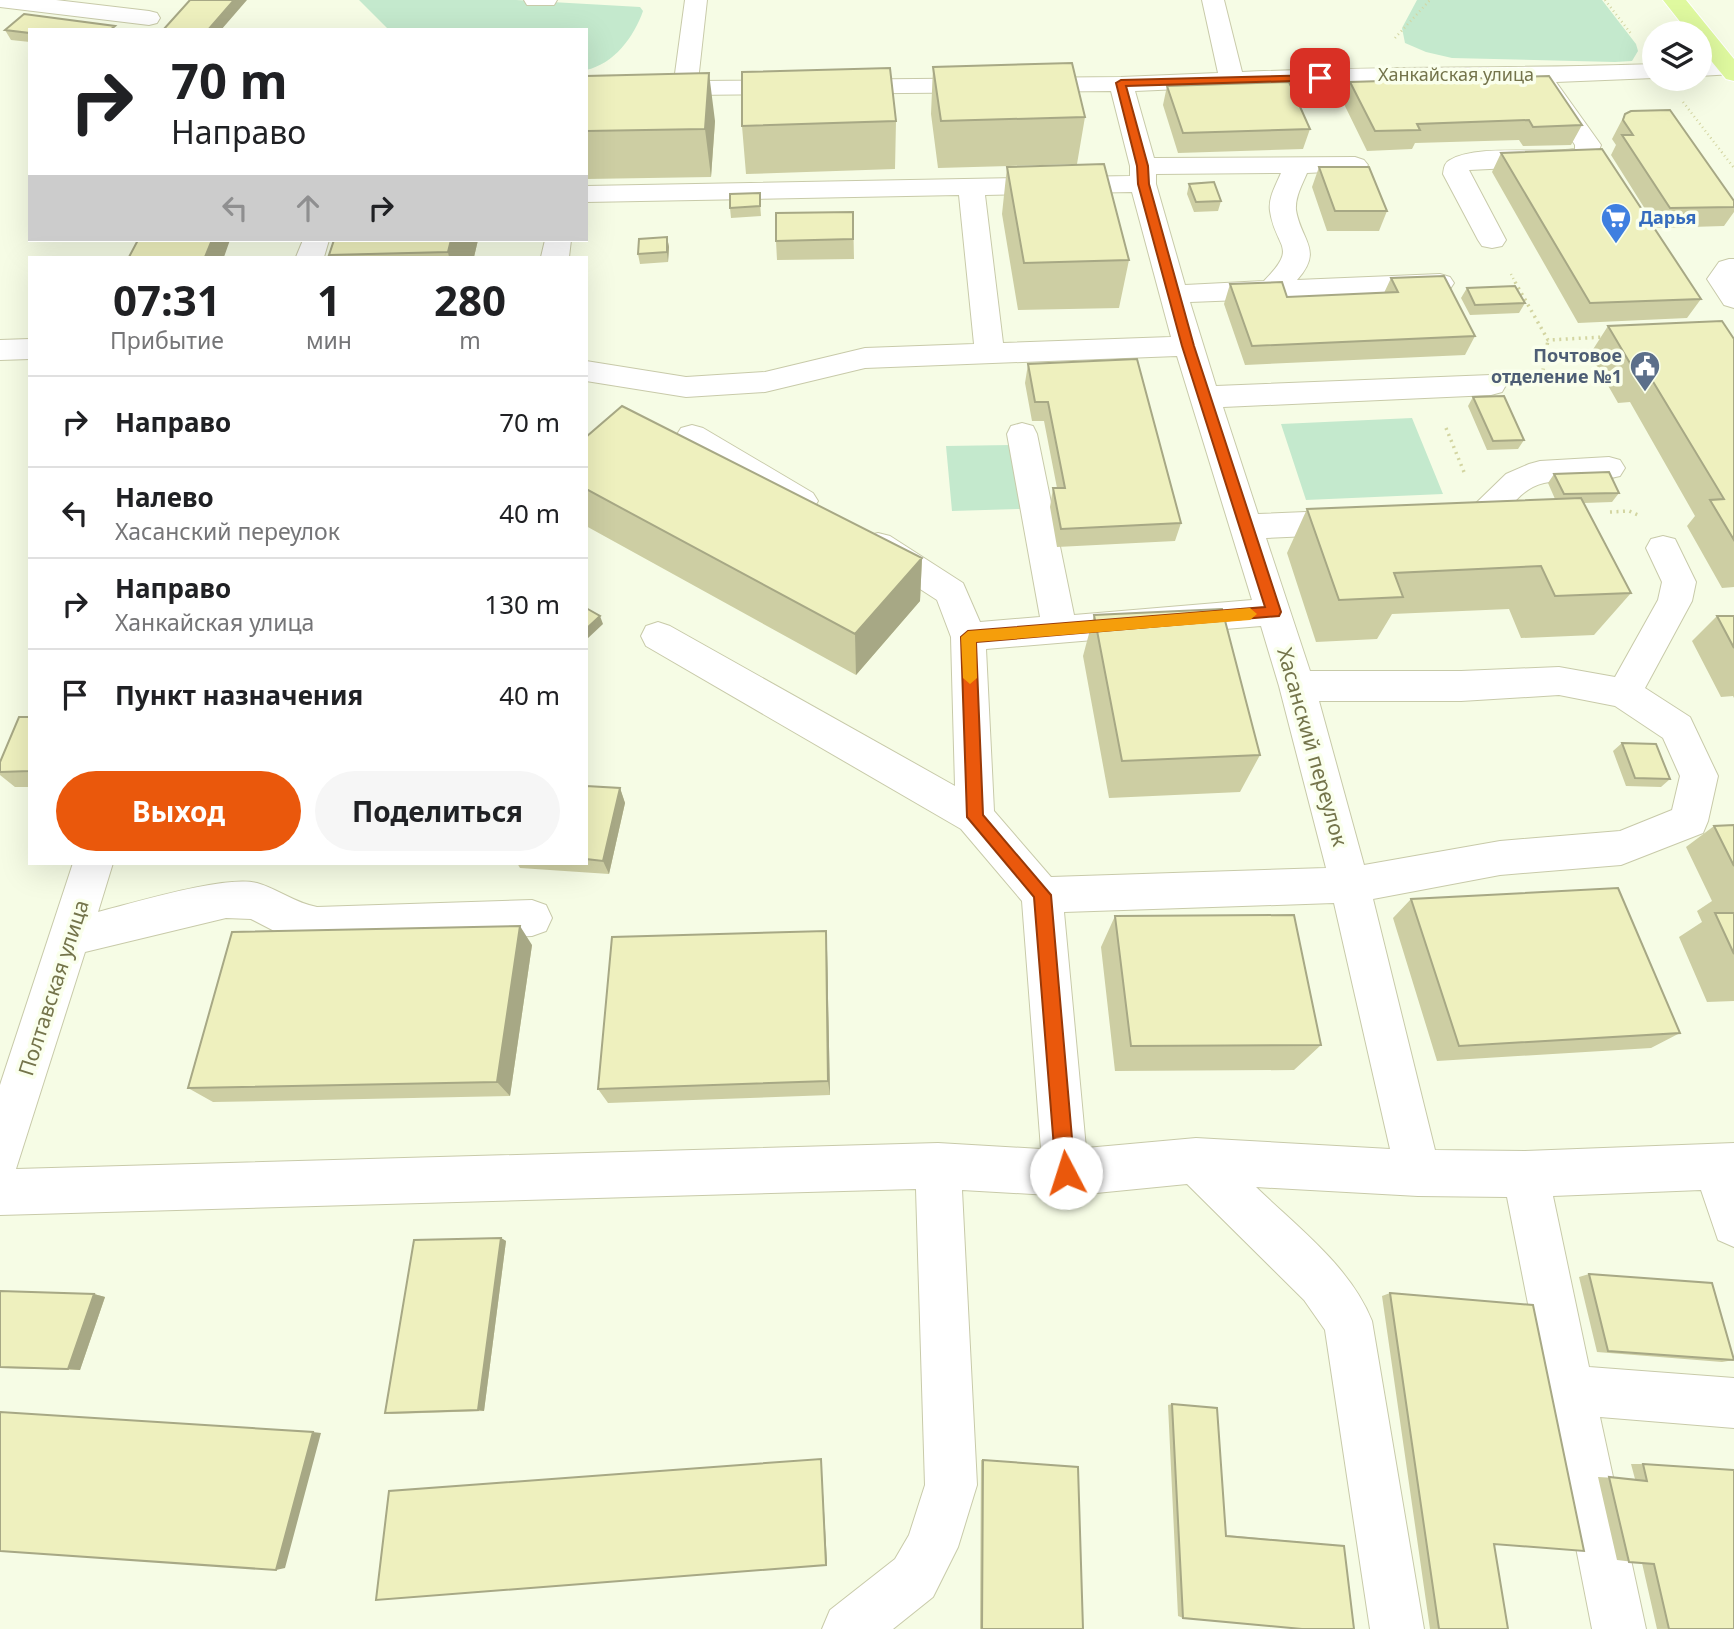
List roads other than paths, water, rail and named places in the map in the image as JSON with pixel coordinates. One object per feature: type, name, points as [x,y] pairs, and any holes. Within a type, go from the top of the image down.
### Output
[{"type":"main road","points":[[1674,0],[1732,71]]},
{"type":"street","points":[[0,0],[149,18]]},
{"type":"street","points":[[535,0],[546,0]]},
{"type":"street","points":[[685,88],[696,0]]},
{"type":"street","points":[[1213,0],[1232,81]]},
{"type":"street","points":[[1712,70],[1732,71]]},
{"type":"street","name":"Ханкайская улица","points":[[588,89],[1121,83],[1232,81],[1361,74],[1541,75],[1642,71]]},
{"type":"street","points":[[1492,240],[1456,174],[1457,166],[1474,161],[1576,157],[1587,153],[1588,145],[1541,75]]},
{"type":"street","name":"Хасанский переулок","points":[[1121,83],[1188,346],[1297,686],[1350,885],[1418,1173]]},
{"type":"street","points":[[588,194],[971,188],[1143,175],[1355,165]]},
{"type":"street","points":[[1272,290],[1296,264],[1297,252],[1283,211],[1283,199],[1296,167]]},
{"type":"street","points":[[971,188],[990,353]]},
{"type":"street","points":[[1734,268],[1729,268],[1721,279],[1734,299]]},
{"type":"street","points":[[1173,294],[1443,283]]},
{"type":"street","points":[[588,371],[686,387],[765,382],[865,358],[1188,346]]},
{"type":"street","points":[[0,350],[28,349]]},
{"type":"street","points":[[1204,397],[1491,385]]},
{"type":"street","points":[[1022,434],[1060,630]]},
{"type":"street","points":[[692,436],[951,592],[968,637],[975,817]]},
{"type":"street","points":[[1426,519],[1482,517],[1517,482],[1540,472],[1609,468]]},
{"type":"street","points":[[1247,527],[1385,521]]},
{"type":"street","points":[[1624,693],[1675,601],[1679,582],[1663,548]]},
{"type":"street","points":[[968,637],[1273,612]]},
{"type":"street","points":[[658,636],[975,817],[1042,895],[1066,1173]]},
{"type":"street","points":[[1042,895],[1350,885],[1500,858],[1620,848],[1689,821],[1699,776],[1677,727],[1624,693],[1559,681],[1461,686],[1297,686]]},
{"type":"street","name":"Полтавская улица","points":[[0,1153],[10,1089],[71,937],[92,865]]},
{"type":"street","points":[[71,937],[226,900],[255,901],[296,922],[317,926],[532,918]]},
{"type":"street","points":[[1196,1161],[1321,1283],[1348,1321],[1397,1629]]},
{"type":"street","points":[[0,1192],[938,1166],[1066,1173],[1196,1161],[1418,1173],[1525,1174],[1726,1167],[1734,1224]]},
{"type":"street","points":[[849,1629],[914,1578],[932,1547],[951,1485],[938,1166]]},
{"type":"street","points":[[1525,1174],[1619,1629]]},
{"type":"street","points":[[1571,1390],[1734,1403]]},
{"type":"place","name":"Дарья","points":[[1616,245]]},
{"type":"place","name":"Почтовое отделение №1","points":[[1645,393]]}]
